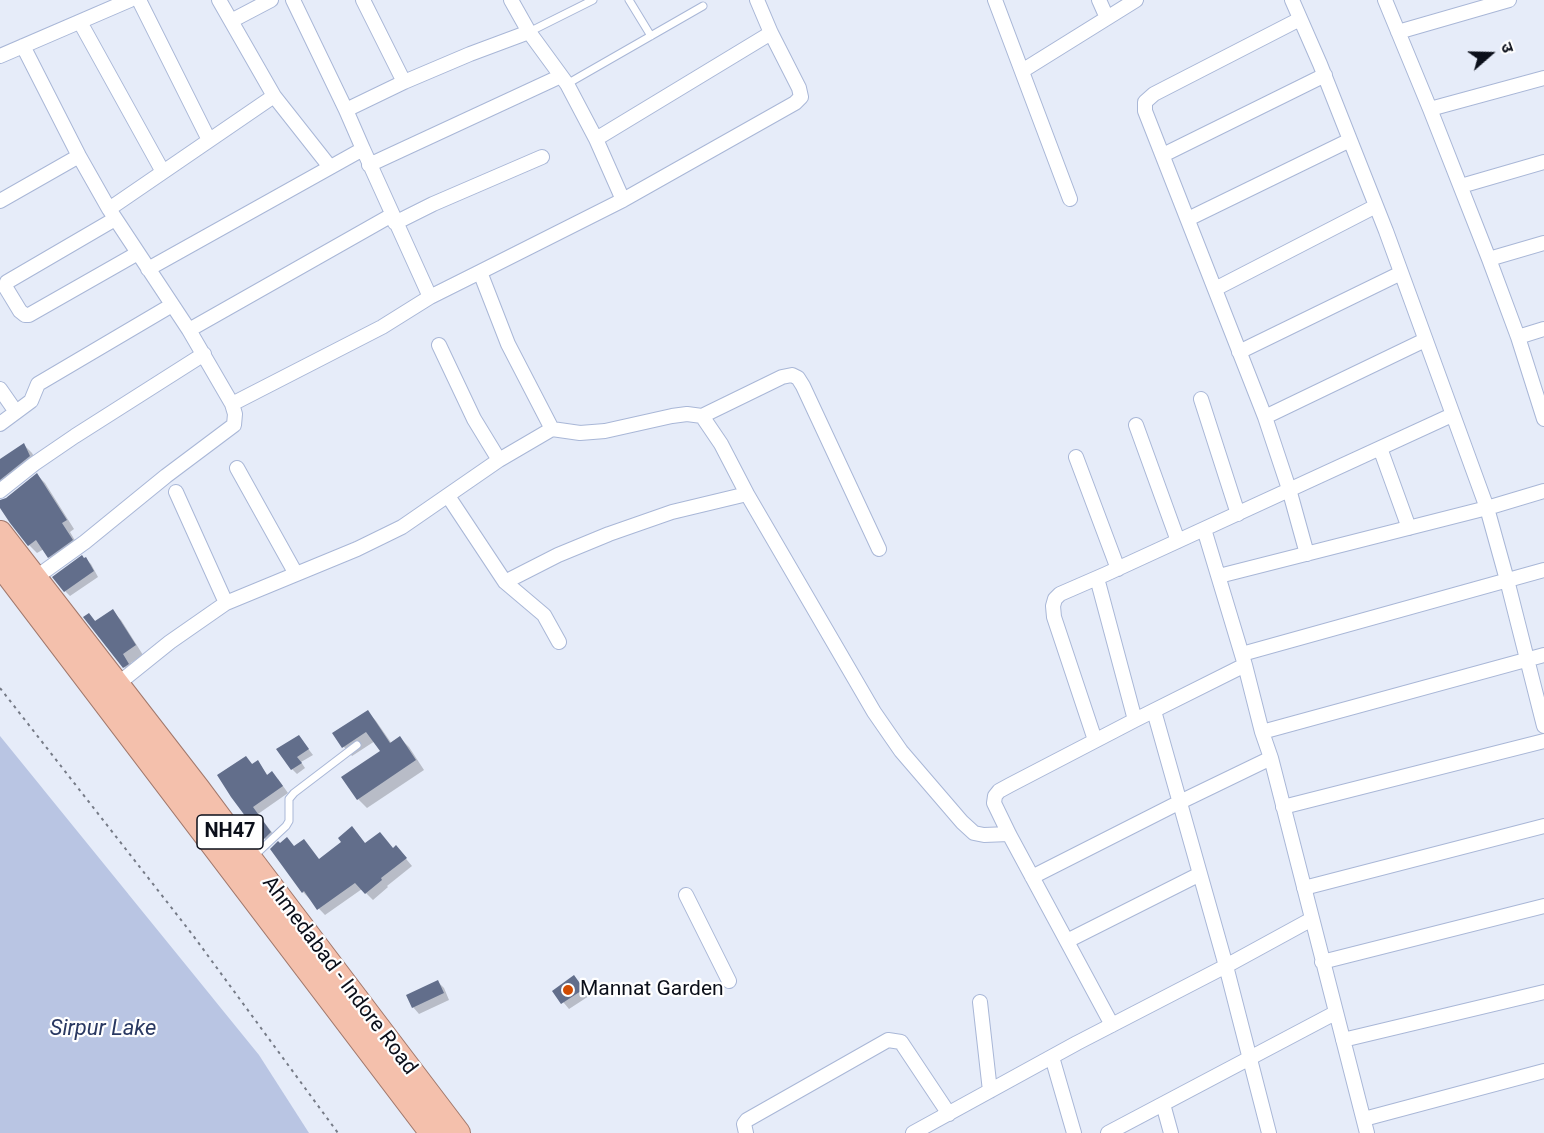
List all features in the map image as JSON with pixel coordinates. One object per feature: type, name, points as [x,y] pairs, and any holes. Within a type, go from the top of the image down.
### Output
[{"type":"highway","name":"Ahmedabad - Indore Road","points":[[0,533],[35,578],[109,691],[432,1133]]},
{"type":"highway","name":"Ahmedabad - Indore Road","points":[[0,564],[109,691],[198,789],[458,1133]]},
{"type":"street","points":[[0,56],[130,0]]},
{"type":"street","points":[[139,0],[209,140]]},
{"type":"street","points":[[219,0],[274,96],[330,167]]},
{"type":"street","points":[[231,21],[271,0]]},
{"type":"street","points":[[293,0],[346,110],[430,297]]},
{"type":"street","points":[[363,0],[404,82]]},
{"type":"street","points":[[511,0],[529,32],[564,80],[596,139],[623,200]]},
{"type":"street","points":[[232,404],[382,327],[430,297],[623,200],[795,103],[801,97],[799,88],[757,0]]},
{"type":"street","points":[[995,0],[1070,199]]},
{"type":"street","points":[[1099,0],[1107,18]]},
{"type":"street","points":[[1022,71],[1136,0]]},
{"type":"street","points":[[1292,0],[1376,206],[1487,508],[1544,726]]},
{"type":"street","points":[[1384,0],[1461,186],[1518,337],[1543,413]]},
{"type":"street","points":[[1398,32],[1509,0]]},
{"type":"street","points":[[1300,19],[1154,94],[1144,102],[1145,111],[1265,417],[1289,489],[1307,554]]},
{"type":"street","points":[[80,22],[163,172]]},
{"type":"street","points":[[346,110],[404,82],[529,32]]},
{"type":"street","points":[[596,139],[771,33]]},
{"type":"street","points":[[23,46],[79,156],[112,214],[204,354],[232,404],[235,414],[234,425],[229,430],[35,578]]},
{"type":"street","points":[[1163,155],[1324,75]]},
{"type":"street","points":[[1430,109],[1544,78]]},
{"type":"street","points":[[369,165],[564,80]]},
{"type":"street","points":[[138,253],[29,315],[20,311],[6,288],[7,282],[112,214],[163,172],[274,96]]},
{"type":"street","points":[[1188,219],[1350,140]]},
{"type":"street","points":[[148,269],[363,149]]},
{"type":"street","points":[[0,201],[79,156]]},
{"type":"street","points":[[189,330],[394,219],[542,157]]},
{"type":"street","points":[[1461,186],[1544,162]]},
{"type":"street","points":[[1215,289],[1376,206]]},
{"type":"street","points":[[1489,259],[1544,243]]},
{"type":"street","points":[[480,272],[508,344],[552,429]]},
{"type":"street","points":[[1239,352],[1401,273]]},
{"type":"street","points":[[0,424],[31,401],[38,384],[172,305]]},
{"type":"street","points":[[1518,337],[1544,329]]},
{"type":"street","points":[[1265,417],[1425,340]]},
{"type":"street","points":[[439,345],[474,419],[499,460]]},
{"type":"street","points":[[0,491],[75,435],[204,354]]},
{"type":"street","points":[[109,691],[170,642],[226,603],[357,549],[402,527],[499,460],[552,429],[580,433],[605,431],[672,416],[687,414],[702,416],[782,377],[792,375],[798,378],[803,386],[879,549]]},
{"type":"street","points":[[0,389],[16,412]]},
{"type":"street","points":[[1201,399],[1238,514]]},
{"type":"street","points":[[1095,740],[1054,617],[1053,606],[1060,594],[1452,415]]},
{"type":"street","points":[[702,416],[721,444],[747,494],[874,712],[901,751],[974,833],[1009,834]]},
{"type":"street","points":[[1136,425],[1178,541]]},
{"type":"street","points":[[1380,448],[1409,528]]},
{"type":"street","points":[[1076,457],[1118,569]]},
{"type":"street","points":[[237,468],[296,574]]},
{"type":"street","points":[[1219,576],[1487,508],[1544,491]]},
{"type":"street","points":[[177,492],[226,603]]},
{"type":"street","points":[[505,582],[558,555],[609,534],[672,512],[747,494]]},
{"type":"street","points":[[448,496],[505,582],[544,615],[559,642]]},
{"type":"street","points":[[1204,529],[1271,758],[1366,1126],[1544,1071]]},
{"type":"street","points":[[1112,1025],[1009,834],[994,802],[999,790],[1154,711],[1244,660],[1394,613],[1544,570]]},
{"type":"street","points":[[1097,578],[1135,720]]},
{"type":"street","points":[[1262,732],[1544,655]]},
{"type":"street","points":[[1154,711],[1226,966],[1269,1133]]},
{"type":"street","points":[[1283,807],[1544,741]]},
{"type":"street","points":[[1032,877],[1271,758]]},
{"type":"street","points":[[1304,888],[1544,826]]},
{"type":"street","points":[[1067,942],[1200,874]]},
{"type":"street","points":[[686,895],[729,981]]},
{"type":"street","points":[[1323,962],[1544,906]]},
{"type":"street","points":[[913,1133],[1312,919]]},
{"type":"street","points":[[1343,1040],[1544,992]]},
{"type":"street","points":[[980,1002],[990,1091]]},
{"type":"street","points":[[1108,1133],[1335,1012]]},
{"type":"street","points":[[746,1133],[744,1124],[747,1120],[888,1040],[901,1042],[949,1114]]},
{"type":"street","points":[[1052,1057],[1074,1133]]},
{"type":"street","points":[[1163,1104],[1171,1133]]},
{"type":"lane","points":[[529,32],[594,0]]},
{"type":"lane","points":[[629,0],[651,36]]},
{"type":"lane","points":[[564,80],[704,6]]},
{"type":"lane","points":[[250,859],[286,826],[289,821],[289,799],[294,793],[357,745]]},
{"type":"path","points":[[0,688],[192,934],[338,1133]]},
{"type":"water","name":"Sirpur Lake","points":[[0,736],[259,1055],[309,1133],[0,1133]]},
{"type":"building","points":[[24,443],[30,456],[0,480],[0,459]]},
{"type":"building","points":[[37,473],[67,520],[62,523],[73,540],[48,558],[36,540],[28,546],[0,508],[0,500],[6,498]]},
{"type":"building","points":[[82,555],[86,557],[94,571],[64,592],[52,577]]},
{"type":"building","points":[[113,609],[136,645],[123,654],[129,664],[123,668],[83,617],[89,613],[95,621]]},
{"type":"building","points":[[368,710],[390,743],[400,736],[416,760],[357,800],[341,777],[380,751],[366,732],[342,748],[332,733]]},
{"type":"building","points":[[299,735],[309,749],[297,757],[302,763],[291,770],[276,749]]},
{"type":"building","points":[[246,756],[252,764],[258,760],[267,775],[272,771],[283,786],[253,807],[271,832],[263,840],[217,775]]},
{"type":"building","points":[[352,826],[365,843],[380,832],[393,848],[396,845],[407,858],[365,894],[355,883],[317,910],[270,849],[278,841],[280,843],[287,837],[294,846],[304,839],[319,859],[341,842],[338,838]]},
{"type":"building","name":"Mannat Garden","points":[[574,975],[584,989],[561,1004],[552,991]]},
{"type":"building","points":[[438,980],[444,993],[412,1008],[406,995]]},
{"type":"place","name":"Mannat Garden","points":[[568,990]]}]
